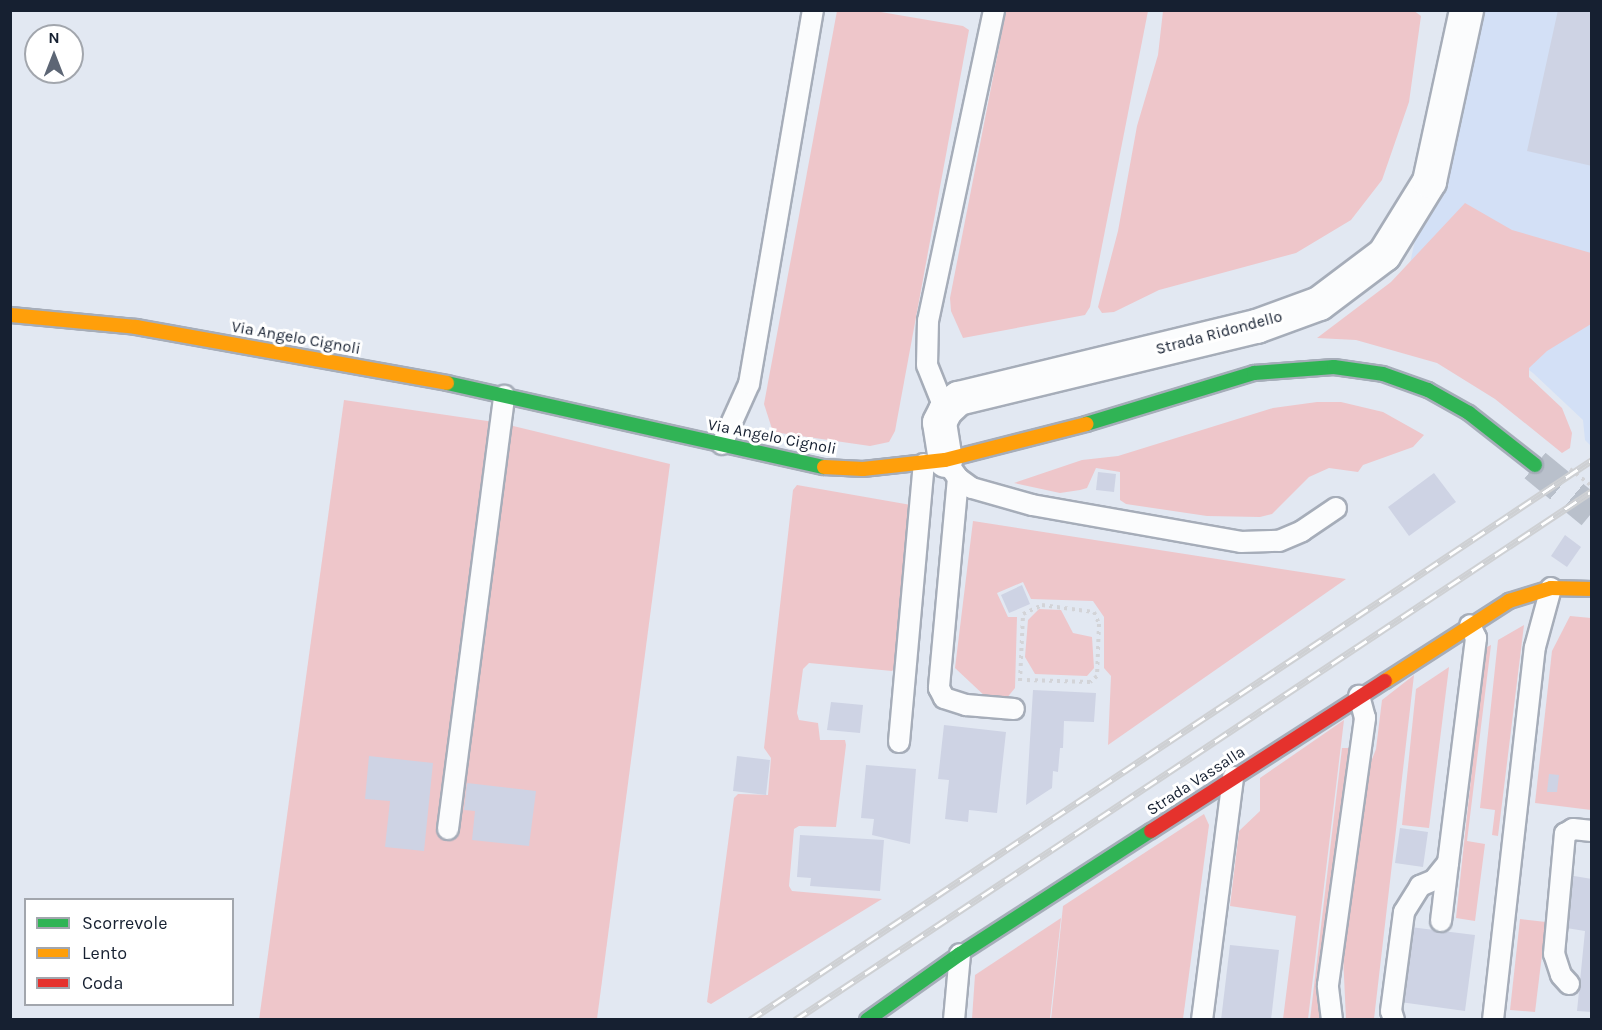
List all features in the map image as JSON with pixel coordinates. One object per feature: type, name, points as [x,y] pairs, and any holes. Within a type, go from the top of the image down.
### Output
[{"type":"street","name":"Strada Ridondello","points":[[945,410],[958,398],[975,391],[1256,326],[1320,303],[1384,254],[1429,181],[1466,10]]},
{"type":"street","name":"Via Angelo Cignoli","points":[[10,315],[136,327],[398,372],[824,467],[873,469],[942,467],[1254,373],[1334,367],[1383,374],[1428,390],[1469,414],[1534,465]]},
{"type":"street","points":[[942,467],[939,422],[945,410]]},
{"type":"street","points":[[1551,588],[1592,589]]},
{"type":"street","name":"Strada Vassalla","points":[[867,1020],[960,954],[1470,625],[1509,601],[1551,588]]},
{"type":"lane","points":[[722,444],[749,384],[813,10]]},
{"type":"lane","points":[[945,410],[927,365],[928,321],[994,10]]},
{"type":"lane","points":[[448,829],[504,396]]},
{"type":"lane","points":[[942,467],[972,488],[1032,505],[1241,542],[1279,541],[1302,531],[1336,508]]},
{"type":"lane","points":[[942,467],[939,687],[944,698],[966,705],[1014,709]]},
{"type":"lane","points":[[899,741],[942,467]]},
{"type":"lane","points":[[1493,1020],[1535,647],[1551,588]]},
{"type":"lane","points":[[1441,921],[1476,638],[1470,625]]},
{"type":"lane","points":[[1332,1020],[1328,985],[1365,718],[1359,696]]},
{"type":"lane","points":[[1202,1020],[1233,777]]},
{"type":"lane","points":[[1569,984],[1561,975],[1554,954],[1565,834],[1573,829],[1592,831]]},
{"type":"lane","points":[[1394,1020],[1392,1011],[1404,912],[1419,886],[1434,880],[1448,863]]},
{"type":"lane","points":[[954,1020],[960,954]]},
{"type":"path","points":[[1014,709],[1019,702],[1020,680],[1023,614],[1042,605],[1094,612],[1099,624],[1097,676],[1090,682],[1020,680]]},
{"type":"shaded area","points":[[1413,10],[1421,16],[1409,102],[1382,180],[1351,220],[1296,253],[1159,290],[1114,312],[1102,313],[1098,307],[1118,231],[1137,126],[1158,55],[1163,11]]},
{"type":"shaded area","points":[[837,11],[875,11],[963,26],[969,30],[895,431],[889,442],[870,446],[773,432],[764,404]]},
{"type":"shaded area","points":[[1006,11],[1148,11],[1090,307],[1085,315],[963,338],[951,311],[950,298]]},
{"type":"shaded area","points":[[1466,11],[1591,11],[1591,446],[1585,440],[1583,420],[1533,373],[1406,281]]},
{"type":"shaded area","points":[[1465,203],[1512,230],[1591,253],[1591,324],[1547,351],[1529,368],[1529,377],[1562,408],[1572,433],[1570,448],[1562,453],[1495,399],[1437,363],[1356,340],[1317,338],[1391,282]]},
{"type":"shaded area","points":[[344,400],[501,423],[670,464],[597,1019],[259,1020]]},
{"type":"shaded area","points":[[1317,402],[1341,402],[1383,412],[1424,435],[1413,447],[1363,465],[1358,472],[1329,468],[1309,477],[1272,514],[1260,517],[1207,516],[1126,504],[1120,500],[1120,472],[1096,468],[1087,488],[1080,490],[1060,493],[1014,483],[1082,460],[1118,456],[1273,408]]},
{"type":"shaded area","points":[[797,485],[911,505],[897,666],[892,671],[809,663],[803,669],[797,713],[799,720],[818,723],[820,740],[845,740],[846,745],[836,827],[799,826],[794,829],[789,886],[792,891],[882,899],[711,1004],[707,1002],[734,798],[738,794],[768,795],[771,758],[764,748],[793,490]]},
{"type":"shaded area","points":[[973,521],[1346,579],[1108,745],[1111,676],[1104,668],[1104,617],[1093,601],[1031,599],[1023,582],[997,593],[1008,617],[1017,617],[1015,688],[1006,699],[987,698],[955,668]]},
{"type":"shaded area","points":[[1039,609],[1061,610],[1073,633],[1092,637],[1094,668],[1087,676],[1035,674],[1025,657],[1028,620]]},
{"type":"shaded area","points":[[1570,616],[1591,618],[1591,810],[1535,803],[1552,651]]},
{"type":"shaded area","points":[[1524,625],[1498,836],[1492,835],[1495,810],[1480,808],[1498,640]]},
{"type":"shaded area","points":[[1491,645],[1467,841],[1485,844],[1475,921],[1456,918],[1485,648]]},
{"type":"shaded area","points":[[1449,667],[1429,828],[1402,825],[1416,689]]},
{"type":"shaded area","points":[[1414,675],[1374,1019],[1346,1020],[1343,955],[1366,775],[1376,749],[1382,700]]},
{"type":"shaded area","points":[[1344,720],[1308,1019],[1283,1019],[1296,916],[1230,906],[1239,831],[1260,811],[1260,778]]},
{"type":"shaded area","points":[[1342,748],[1351,748],[1325,1019],[1310,1020]]},
{"type":"shaded area","points":[[1204,814],[1209,825],[1183,1019],[1051,1020],[1063,906]]},
{"type":"shaded area","points":[[1061,918],[1050,1019],[972,1019],[975,975]]},
{"type":"shaded area","points":[[1520,919],[1546,922],[1535,1012],[1510,1010]]},
{"type":"building","points":[[1558,10],[1592,10],[1592,166],[1527,151]]},
{"type":"building","points":[[1098,472],[1116,474],[1114,492],[1096,490]]},
{"type":"building","points":[[1434,473],[1456,502],[1409,536],[1388,507]]},
{"type":"building","points":[[1565,535],[1581,547],[1567,567],[1551,556]]},
{"type":"building","points":[[1022,585],[1030,604],[1009,613],[1001,595]]},
{"type":"building","points":[[1033,690],[1096,693],[1094,722],[1064,721],[1063,748],[1060,748],[1058,772],[1053,771],[1052,788],[1026,805]]},
{"type":"building","points":[[831,702],[863,705],[860,733],[827,730]]},
{"type":"building","points":[[944,725],[1006,732],[997,813],[969,810],[968,822],[945,819],[949,780],[938,779]]},
{"type":"building","points":[[369,756],[433,763],[424,851],[385,847],[390,801],[365,799]]},
{"type":"building","points":[[737,756],[770,760],[766,795],[733,791]]},
{"type":"building","points":[[866,765],[916,769],[910,844],[872,835],[874,819],[861,818]]},
{"type":"building","points":[[1549,774],[1559,775],[1557,792],[1547,792]]},
{"type":"building","points":[[467,783],[536,791],[529,846],[472,840],[475,811],[464,810]]},
{"type":"building","points":[[1400,828],[1428,832],[1423,867],[1395,863]]},
{"type":"building","points":[[800,835],[884,840],[880,891],[810,886],[811,878],[797,877]]},
{"type":"building","points":[[1568,875],[1592,879],[1592,1012],[1577,1011],[1585,931],[1560,927]]},
{"type":"building","points":[[1410,927],[1475,935],[1465,1011],[1400,1002]]},
{"type":"building","points":[[1230,945],[1279,950],[1271,1020],[1221,1020]]},
{"type":"tunnel","points":[[1535,465],[1592,512]]},
{"type":"railway","points":[[750,1020],[1592,460]]},
{"type":"railway","points":[[795,1020],[1592,491]]},
{"type":"traffic: fast","points":[[1086,424],[1254,373],[1334,367],[1383,374],[1428,390],[1469,413],[1535,465]]},
{"type":"traffic: fast","points":[[447,383],[824,467]]},
{"type":"traffic: fast","points":[[867,1020],[960,954],[1151,831]]},
{"type":"traffic: slow","points":[[10,315],[136,327],[447,383]]},
{"type":"traffic: slow","points":[[824,467],[863,469],[945,460],[1086,424]]},
{"type":"traffic: slow","points":[[1385,681],[1509,601],[1551,588],[1592,589]]},
{"type":"traffic: jam","points":[[1151,831],[1385,681]]}]
